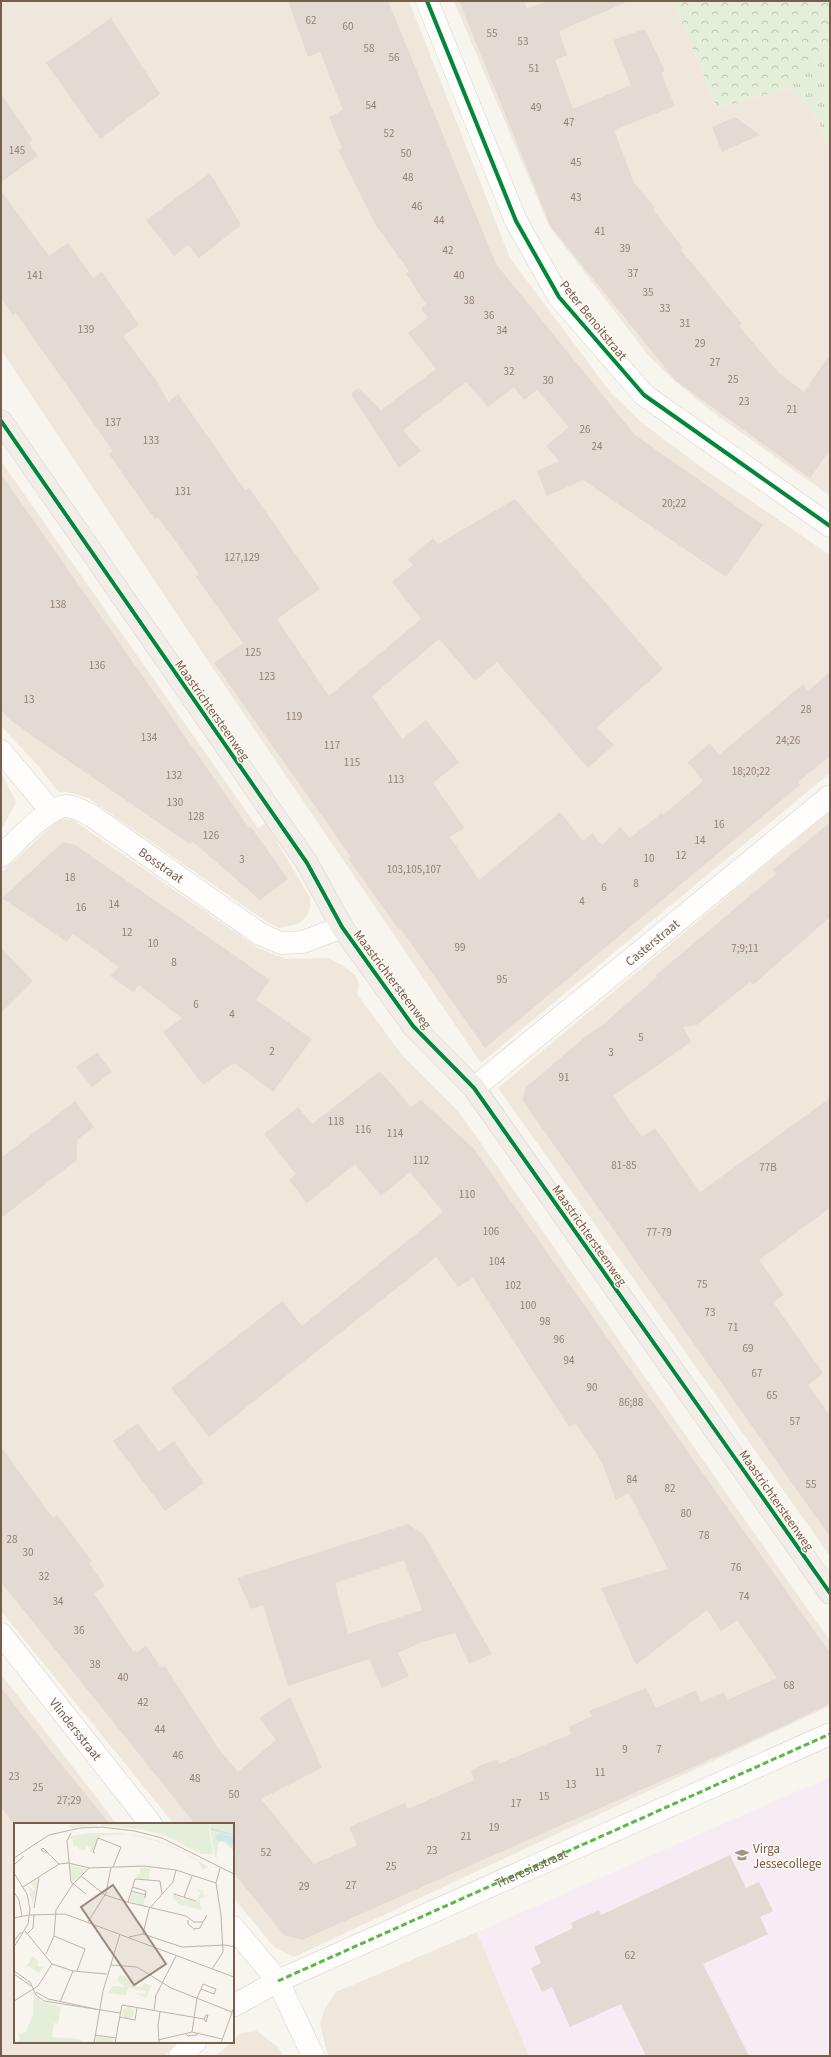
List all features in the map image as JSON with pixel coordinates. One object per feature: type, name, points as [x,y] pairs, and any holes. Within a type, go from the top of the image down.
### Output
[{"type":"main road","name":"Maastrichtersteenweg","points":[[1,421],[307,863],[342,927],[413,1026],[474,1088],[830,1593]]},
{"type":"street","name":"Peter Benoitstraat","points":[[427,1],[516,221],[559,297],[644,395],[830,526]]},
{"type":"street","points":[[1,751],[51,811],[1,856]]},
{"type":"street","name":"Casterstraat","points":[[474,1088],[830,796]]},
{"type":"street","name":"Bosstraat","points":[[51,811],[66,806],[78,809],[92,816],[260,934],[281,943],[303,942],[342,927]]},
{"type":"street","name":"Vlindersstraat","points":[[1,1634],[150,1823]]},
{"type":"street","name":"Theresiastraat","points":[[234,2005],[278,1981],[830,1734]]},
{"type":"street","points":[[234,1928],[278,1981],[313,2056]]},
{"type":"street","points":[[180,2056],[194,2043]]},
{"type":"shaded area","points":[[1,1],[409,1],[510,258],[611,393],[642,423],[704,469],[830,555],[830,773],[481,1063],[208,661],[1,350]]},
{"type":"shaded area","points":[[454,1],[673,1],[717,108],[790,88],[810,107],[830,147],[830,496],[711,411],[675,381],[648,355],[549,226]]},
{"type":"shaded area","points":[[1,461],[258,828],[266,823],[310,898],[310,909],[306,917],[298,924],[279,928],[270,924],[88,798],[68,792],[58,792],[41,769],[1,726]]},
{"type":"shaded area","points":[[1,772],[16,802],[1,830]]},
{"type":"shaded area","points":[[830,811],[830,1556],[498,1088]]},
{"type":"shaded area","points":[[62,819],[73,820],[258,948],[287,959],[327,958],[342,965],[355,975],[359,982],[357,994],[402,1055],[459,1112],[830,1641],[830,1706],[294,1957],[274,1947],[234,1898],[234,1823],[173,1823],[1,1611],[1,873],[56,822]]},
{"type":"shaded area","points":[[1,1674],[116,1823],[14,1823],[14,2043],[178,2043],[164,2056],[1,2056]]},
{"type":"shaded area","name":"Virga Jessecollege","points":[[830,1777],[830,2056],[529,2056],[477,1932]]},
{"type":"shaded area","points":[[477,1932],[529,2056],[328,2056],[320,2024],[325,2008],[336,1992]]},
{"type":"shaded area","points":[[257,2031],[278,2047],[283,2056],[216,2056],[230,2043],[234,2043],[234,2039],[241,2033]]},
{"type":"green space","points":[[673,1],[830,1],[830,46],[790,88],[717,108]]},
{"type":"green space","points":[[830,46],[830,147],[810,107],[790,88]]},
{"type":"building","points":[[288,1],[388,1],[496,264],[635,435],[763,525],[726,577],[583,480],[547,496],[537,471],[559,461],[546,446],[569,427],[537,390],[524,400],[514,387],[488,407],[466,382],[403,430],[421,451],[399,468],[351,394],[358,388],[381,410],[436,369],[408,333],[428,318],[421,308],[426,304],[406,274],[409,271],[375,224],[338,150],[342,148],[329,117],[343,110],[320,52],[308,57]]},
{"type":"building","points":[[459,1],[524,1],[527,9],[547,1],[629,1],[559,31],[567,55],[555,60],[573,109],[631,85],[613,40],[645,29],[665,71],[661,73],[675,106],[614,130],[634,183],[655,207],[653,209],[683,248],[681,250],[742,324],[739,326],[779,373],[804,392],[830,354],[830,450],[810,478],[676,381],[551,227]]},
{"type":"building","points":[[111,18],[160,94],[100,139],[46,63]]},
{"type":"building","points":[[1,94],[33,140],[29,143],[38,156],[1,182]]},
{"type":"building","points":[[735,117],[760,135],[722,152],[712,127]]},
{"type":"building","points":[[210,173],[241,225],[199,258],[188,245],[174,256],[146,220]]},
{"type":"building","points":[[1,191],[49,256],[68,243],[93,278],[102,272],[139,325],[123,336],[158,383],[168,402],[178,394],[245,490],[249,488],[320,589],[277,619],[329,696],[421,619],[392,582],[413,565],[408,559],[433,538],[438,544],[515,499],[663,669],[597,727],[614,745],[588,768],[497,662],[475,681],[439,639],[372,696],[402,739],[426,720],[459,762],[433,783],[464,828],[450,837],[479,880],[560,812],[583,841],[592,833],[602,845],[620,827],[630,838],[662,813],[663,815],[703,781],[688,762],[710,743],[719,755],[803,684],[808,691],[830,672],[830,756],[798,782],[800,785],[485,1048],[401,929],[399,930],[348,858],[351,857],[214,663],[243,643],[196,577],[199,574],[158,517],[155,519],[109,454],[113,451],[16,313],[13,315],[1,297]]},
{"type":"building","points":[[1,474],[249,828],[251,827],[288,879],[260,900],[192,841],[190,844],[48,747],[9,719],[1,709]]},
{"type":"building","points":[[830,822],[830,917],[753,985],[750,982],[697,1025],[683,1027],[691,1042],[613,1096],[642,1137],[655,1128],[700,1192],[830,1098],[830,1208],[759,1260],[784,1295],[773,1302],[823,1373],[808,1385],[830,1415],[830,1537],[523,1101],[525,1088],[585,1037],[605,1023],[657,977],[656,975],[776,874],[773,870]]},
{"type":"building","points":[[63,842],[75,845],[270,980],[256,1000],[312,1039],[273,1092],[234,1063],[203,1085],[163,1032],[182,1018],[139,985],[133,992],[110,976],[119,967],[73,934],[67,942],[2,898]]},
{"type":"building","points":[[1,948],[33,981],[1,1013]]},
{"type":"building","points":[[97,1052],[112,1072],[92,1087],[76,1067]]},
{"type":"building","points":[[380,1071],[411,1107],[421,1100],[474,1149],[830,1653],[830,1704],[729,1751],[302,1940],[284,1935],[234,1873],[234,1823],[194,1823],[1,1582],[1,1447],[53,1518],[57,1515],[92,1561],[89,1563],[105,1586],[94,1594],[134,1652],[136,1650],[137,1653],[146,1645],[161,1668],[165,1666],[218,1748],[238,1772],[276,1740],[259,1718],[290,1697],[322,1768],[261,1799],[314,1864],[357,1845],[349,1827],[405,1803],[408,1809],[474,1780],[471,1771],[482,1765],[497,1759],[499,1764],[571,1734],[569,1727],[592,1716],[589,1711],[646,1688],[656,1708],[696,1690],[701,1702],[724,1692],[727,1700],[777,1678],[737,1620],[721,1631],[707,1610],[636,1665],[601,1588],[668,1569],[629,1493],[616,1500],[603,1465],[597,1454],[575,1423],[569,1427],[473,1278],[458,1287],[436,1257],[209,1437],[171,1388],[282,1301],[302,1326],[443,1212],[410,1172],[381,1196],[355,1164],[307,1203],[289,1180],[296,1174],[264,1134],[298,1107],[312,1124]]},
{"type":"building","points":[[75,1101],[94,1127],[77,1140],[77,1160],[1,1218],[1,1158]]},
{"type":"building","points":[[138,1423],[159,1452],[174,1441],[204,1483],[165,1511],[113,1441]]},
{"type":"building","points":[[408,1524],[424,1535],[492,1654],[469,1664],[455,1633],[422,1642],[398,1653],[409,1676],[382,1688],[369,1659],[288,1686],[263,1605],[251,1609],[237,1578]],"holes":[[[404,1560],[422,1610],[348,1634],[335,1583]]]},
{"type":"building","points":[[1,1688],[109,1823],[13,1824],[1,1807]]},
{"type":"building","points":[[730,1855],[746,1888],[759,1882],[773,1911],[760,1917],[768,1934],[703,1964],[749,2056],[646,2056],[621,2004],[570,2027],[552,1987],[542,1992],[531,1968],[541,1963],[534,1947],[573,1928],[571,1923],[599,1910],[601,1915]]},
{"type":"marked path","points":[[278,1981],[830,1734]]},
{"type":"cycle path","points":[[427,1],[516,221],[559,297],[644,395],[830,526]]},
{"type":"cycle path","points":[[1,421],[307,863],[342,927],[413,1026],[474,1088],[830,1593]]},
{"type":"place","name":"Virga Jessecollege","points":[[742,1855]]}]
